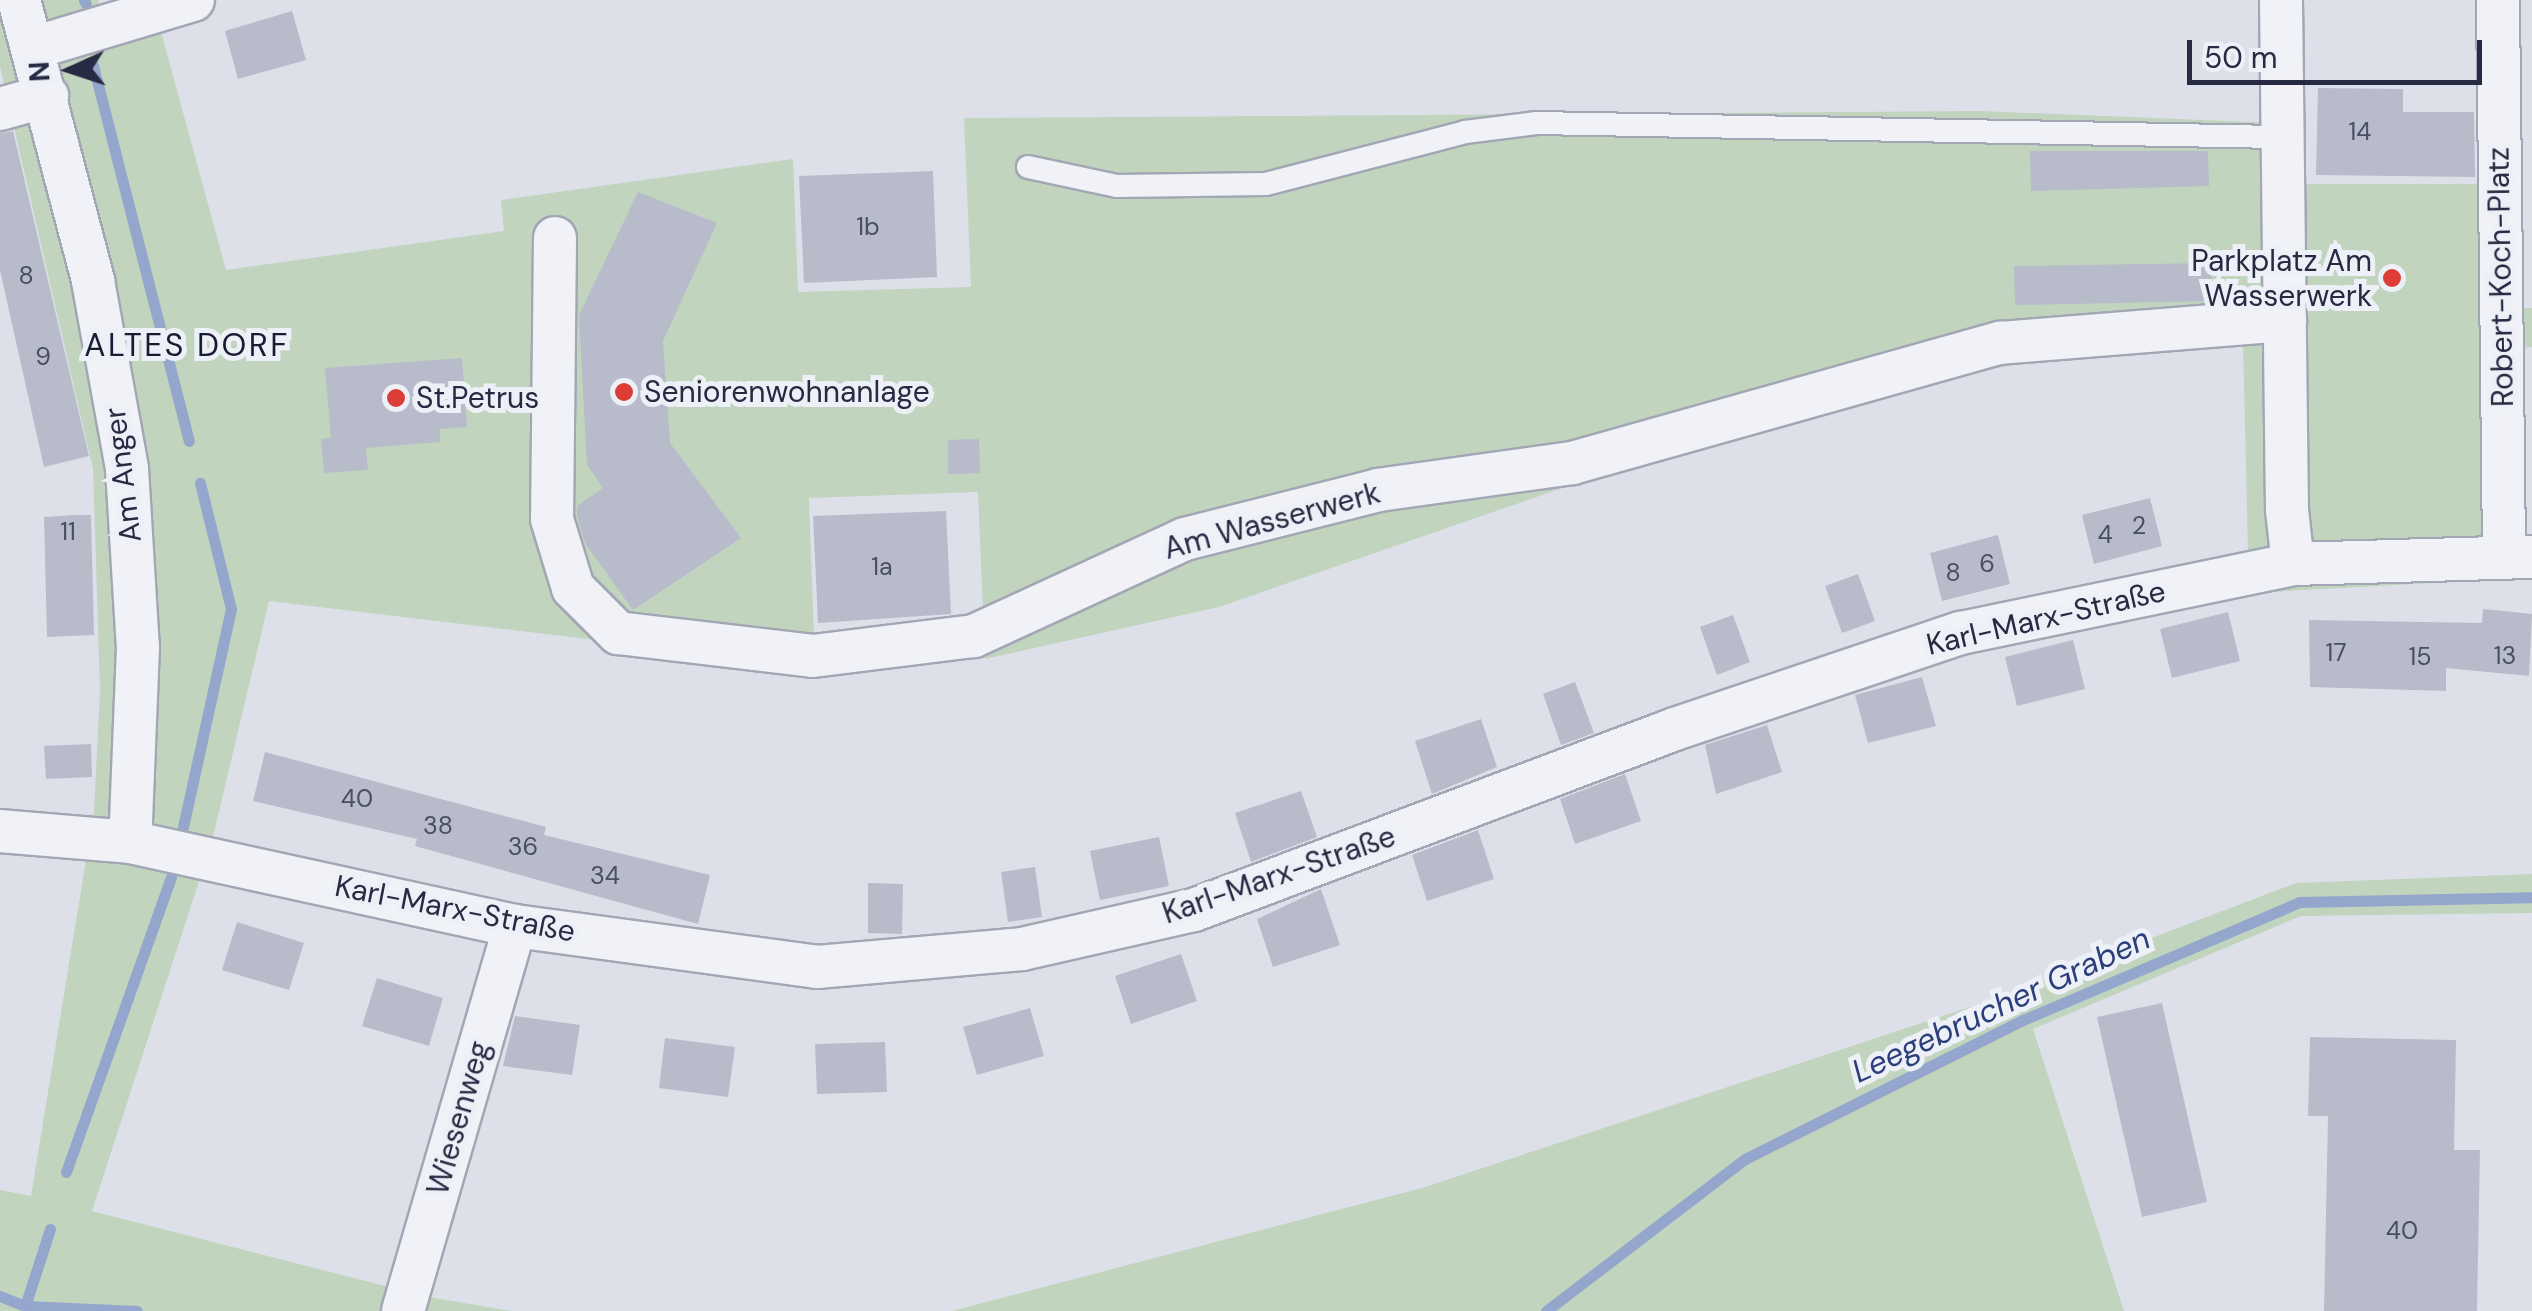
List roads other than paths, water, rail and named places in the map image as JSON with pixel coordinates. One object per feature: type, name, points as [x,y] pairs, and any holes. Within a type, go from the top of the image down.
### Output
[{"type":"street","name":"Am Anger","points":[[19,0],[94,281],[127,469],[138,647],[130,842]]},
{"type":"street","points":[[33,48],[194,0]]},
{"type":"street","points":[[2282,0],[2292,564]]},
{"type":"street","name":"Robert-Koch-Platz","points":[[2498,0],[2518,555]]},
{"type":"street","points":[[0,108],[47,96]]},
{"type":"street","name":"Am Wasserwerk","points":[[555,238],[552,519],[573,588],[618,633],[813,656],[974,636],[1185,539],[1378,490],[1572,463],[2000,343],[2285,320]]},
{"type":"street","name":"Karl-Marx-Straße","points":[[0,831],[130,842],[515,926],[817,967],[1022,949],[1194,910],[1676,729],[1961,633],[2292,564],[2518,555]]},
{"type":"street","name":"Wiesenweg","points":[[404,1311],[515,926]]},
{"type":"lane","points":[[1028,167],[1117,186],[1266,184],[1465,132],[1536,124],[2282,138]]},
{"type":"waterway","points":[[84,0],[86,4]]},
{"type":"waterway","points":[[93,65],[189,441]]},
{"type":"waterway","points":[[183,827],[231,609],[200,483]]},
{"type":"waterway","points":[[66,1172],[171,877]]},
{"type":"waterway","name":"Leegebrucher Graben","points":[[1546,1311],[1745,1159],[2023,1020],[2299,902],[2532,897]]},
{"type":"waterway","points":[[25,1306],[50,1229]]},
{"type":"waterway","name":"Leegebrucher Graben","points":[[0,1296],[25,1306],[137,1311]]},
{"type":"place","name":"Parkplatz Am Wasserwerk","points":[[2392,278]]},
{"type":"place","name":"Seniorenwohnanlage","points":[[624,392]]},
{"type":"place","name":"St.Petrus","points":[[396,398]]},
{"type":"district","name":"ALTES DORF","points":[[187,345]]}]
